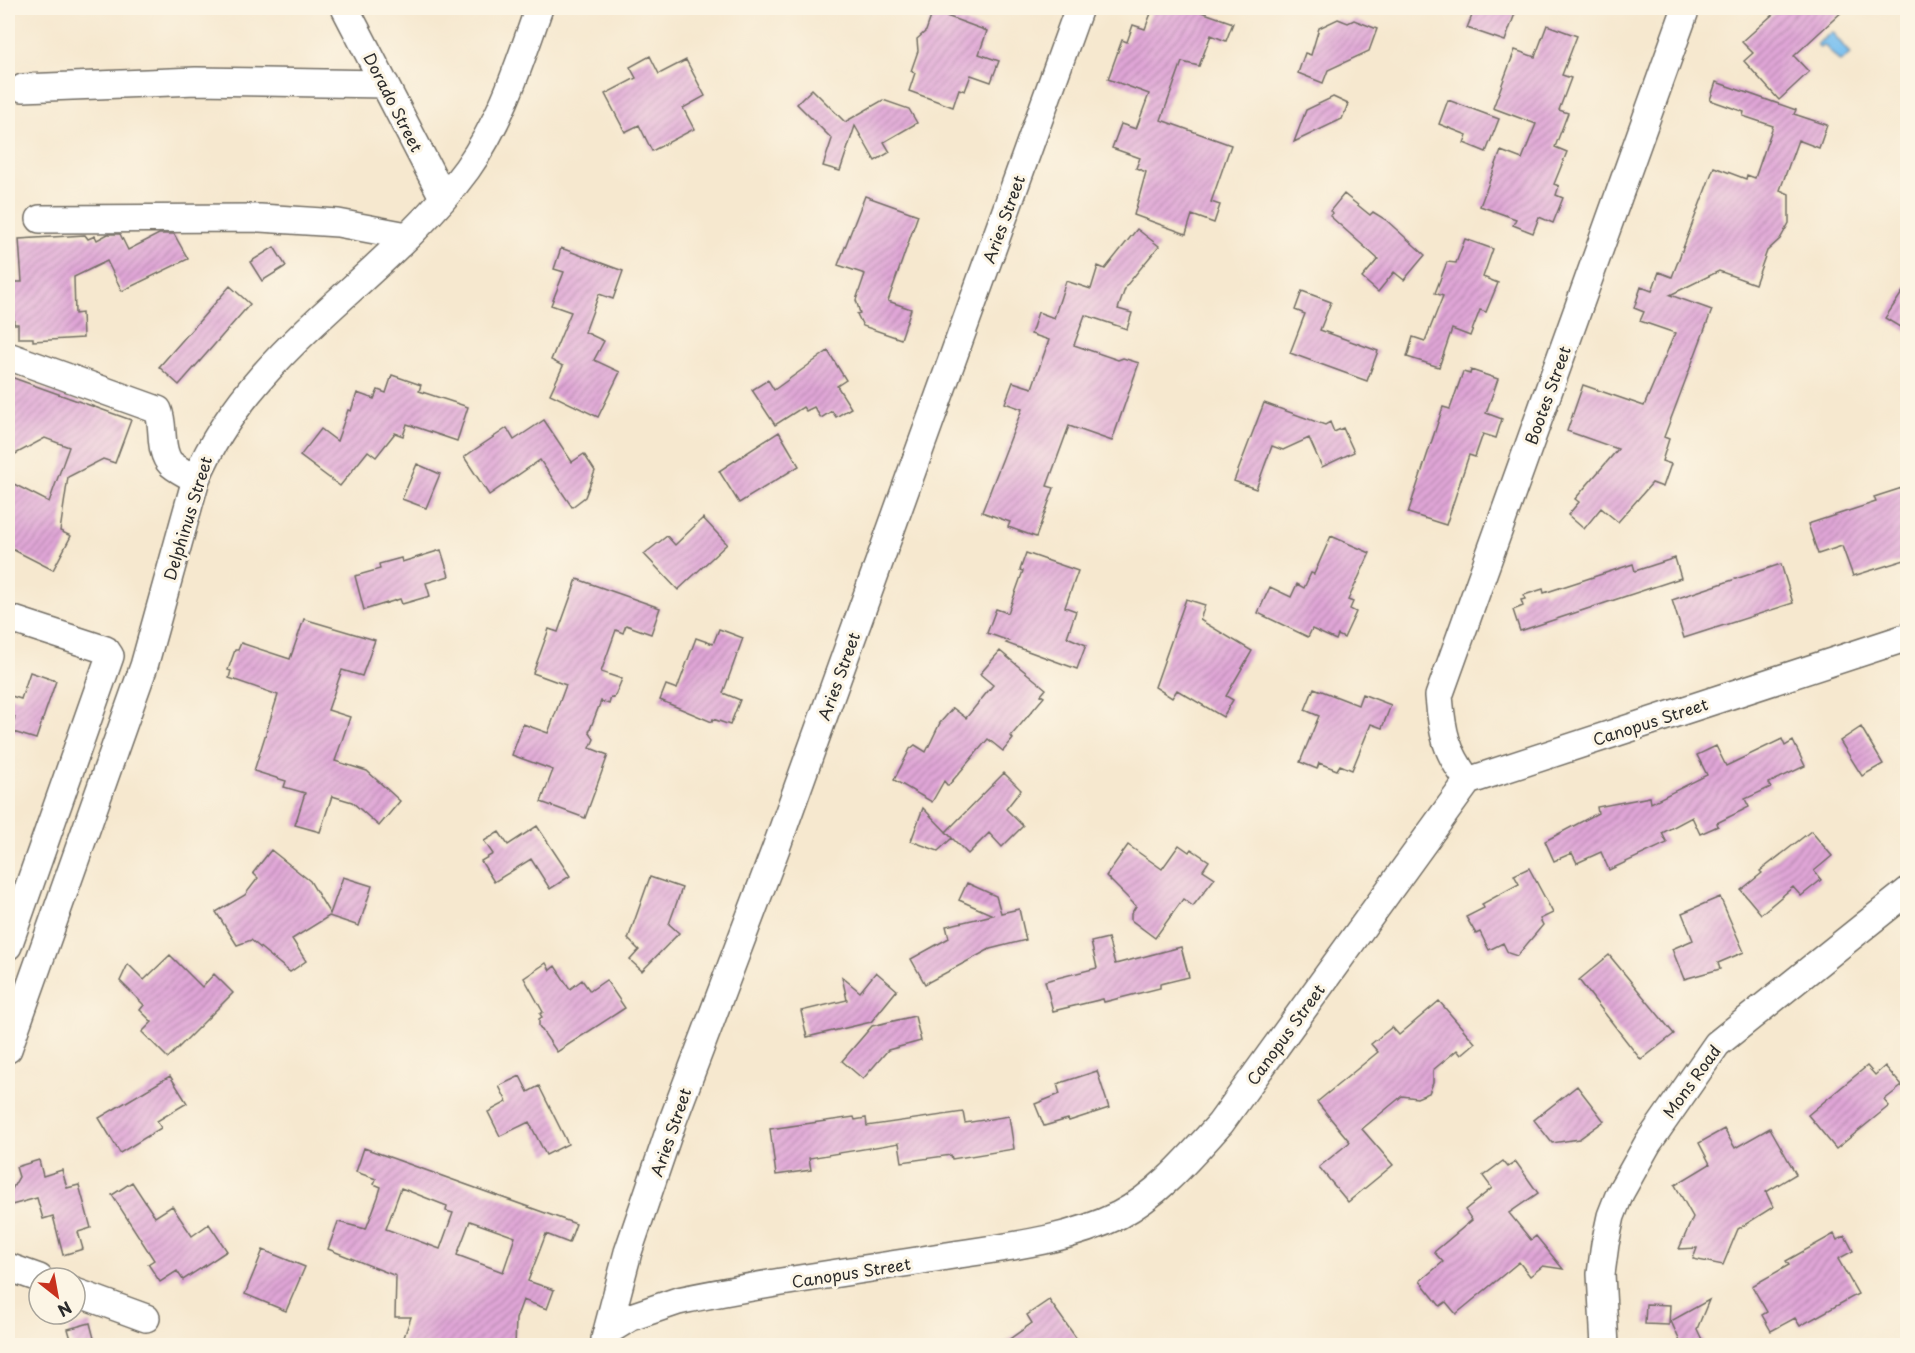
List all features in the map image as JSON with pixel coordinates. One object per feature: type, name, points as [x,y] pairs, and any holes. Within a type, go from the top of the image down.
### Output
[{"type":"street","name":"Dorado Street","points":[[345,8],[444,196]]},
{"type":"street","name":"Delphinus Street","points":[[8,1049],[144,666],[196,479],[221,428],[245,396],[292,343],[408,236],[444,196],[488,138],[504,105],[539,8]]},
{"type":"street","name":"Aries Street","points":[[605,1338],[628,1252],[673,1120],[777,848],[1079,8]]},
{"type":"street","name":"Bootes Street","points":[[1468,781],[1452,759],[1443,738],[1439,696],[1686,8]]},
{"type":"street","points":[[23,88],[196,81],[385,84]]},
{"type":"street","points":[[40,219],[260,218],[338,223],[408,236]]},
{"type":"street","points":[[8,356],[158,410],[162,420],[164,453],[171,464],[196,479]]},
{"type":"street","points":[[8,618],[106,650],[110,656],[8,946]]},
{"type":"street","name":"Canopus Street","points":[[605,1338],[649,1310],[694,1298],[1007,1247],[1077,1231],[1120,1215],[1141,1202],[1184,1164],[1220,1124],[1468,781],[1908,637]]},
{"type":"street","name":"Mons Road","points":[[1605,1346],[1601,1274],[1605,1244],[1611,1216],[1620,1193],[1648,1143],[1717,1044],[1908,891]]},
{"type":"street","points":[[8,1267],[27,1274]]},
{"type":"street","points":[[87,1296],[146,1318]]},
{"type":"water","points":[[1832,32],[1850,54],[1840,62],[1824,45],[1820,48],[1817,44]]},
{"type":"building","points":[[1153,8],[1190,8],[1233,23],[1226,41],[1211,35],[1199,66],[1182,62],[1161,120],[1231,145],[1211,202],[1220,205],[1214,223],[1192,215],[1186,234],[1134,215],[1146,172],[1136,168],[1140,158],[1112,148],[1121,124],[1136,129],[1149,94],[1108,79],[1122,40],[1127,42],[1133,25],[1145,29]]},
{"type":"building","points":[[1475,8],[1517,8],[1505,41],[1467,28]]},
{"type":"building","points":[[1780,8],[1846,8],[1794,56],[1809,72],[1779,100],[1744,61],[1753,53],[1742,42]]},
{"type":"building","points":[[933,11],[987,31],[979,54],[999,61],[991,82],[971,75],[965,91],[959,89],[953,107],[909,91],[915,73],[911,71],[918,51],[917,39],[926,31]]},
{"type":"building","points":[[1338,19],[1348,23],[1354,20],[1377,29],[1369,51],[1328,70],[1323,83],[1298,73],[1305,53],[1311,55],[1319,28]]},
{"type":"building","points":[[1547,25],[1577,36],[1562,75],[1571,78],[1559,110],[1568,113],[1555,147],[1567,152],[1554,184],[1559,186],[1556,195],[1563,198],[1553,223],[1539,217],[1533,233],[1513,225],[1516,219],[1480,206],[1501,151],[1522,159],[1536,124],[1493,108],[1515,50],[1535,57]]},
{"type":"building","points":[[650,56],[659,74],[686,60],[705,96],[683,108],[694,129],[652,151],[639,125],[625,132],[605,94],[636,78],[630,67]]},
{"type":"building","points":[[1716,82],[1796,110],[1794,114],[1827,125],[1819,148],[1798,140],[1780,190],[1789,194],[1789,223],[1780,239],[1767,251],[1755,284],[1719,271],[1670,295],[1712,310],[1664,437],[1669,439],[1662,461],[1671,464],[1663,487],[1652,483],[1618,522],[1601,508],[1584,529],[1568,515],[1579,502],[1575,499],[1618,449],[1567,431],[1583,385],[1644,406],[1675,333],[1640,321],[1644,312],[1634,308],[1641,287],[1652,291],[1659,272],[1672,277],[1714,167],[1746,179],[1747,175],[1755,178],[1773,126],[1743,116],[1744,112],[1710,100]]},
{"type":"building","points":[[812,89],[845,122],[883,100],[909,109],[917,123],[884,142],[890,152],[875,161],[855,126],[840,171],[823,166],[832,139],[797,104]]},
{"type":"building","points":[[1333,97],[1348,104],[1342,119],[1294,142],[1306,110]]},
{"type":"building","points":[[1448,100],[1499,119],[1486,152],[1464,143],[1467,135],[1439,124]]},
{"type":"building","points":[[1344,194],[1370,215],[1373,212],[1386,220],[1425,255],[1404,280],[1394,272],[1378,292],[1362,278],[1378,259],[1330,216],[1333,213],[1330,211]]},
{"type":"building","points":[[865,196],[918,215],[888,301],[911,309],[901,339],[863,326],[857,314],[860,313],[856,300],[865,274],[838,265]]},
{"type":"building","points":[[1137,229],[1159,246],[1126,286],[1118,309],[1132,313],[1127,329],[1085,315],[1074,345],[1118,360],[1123,358],[1139,363],[1112,441],[1069,426],[1047,486],[1054,488],[1036,537],[1008,527],[1010,522],[982,512],[1022,409],[1005,403],[1013,382],[1032,388],[1049,340],[1031,334],[1038,312],[1054,318],[1066,281],[1091,289],[1098,266],[1105,269]]},
{"type":"building","points":[[108,234],[120,234],[128,250],[159,234],[174,234],[188,259],[122,291],[107,261],[74,277],[75,314],[82,313],[83,338],[33,341],[33,338],[18,338],[18,324],[14,324],[13,310],[8,310],[8,282],[22,282],[19,239],[85,235],[88,239],[95,236],[97,240]]},
{"type":"building","points":[[1465,239],[1493,249],[1483,277],[1498,283],[1486,312],[1480,310],[1470,336],[1452,329],[1439,367],[1407,357],[1413,337],[1425,341],[1443,296],[1435,293],[1447,262],[1456,263]]},
{"type":"building","points":[[274,247],[286,266],[262,281],[250,262]]},
{"type":"building","points":[[561,248],[623,271],[613,299],[599,294],[585,332],[604,341],[594,360],[620,372],[598,417],[550,394],[563,366],[551,360],[571,312],[551,305],[564,272],[554,269]]},
{"type":"building","points":[[1908,284],[1908,332],[1885,318]]},
{"type":"building","points":[[230,286],[250,304],[179,385],[159,367]]},
{"type":"building","points":[[1302,291],[1331,302],[1320,330],[1378,351],[1367,381],[1290,353],[1305,314],[1295,310]]},
{"type":"building","points":[[828,351],[846,380],[837,386],[851,408],[836,417],[832,411],[821,418],[814,407],[806,411],[803,407],[775,425],[752,390],[768,380],[774,390]]},
{"type":"building","points":[[1471,370],[1498,379],[1486,413],[1502,419],[1496,438],[1483,434],[1475,457],[1469,455],[1446,525],[1408,513],[1443,407],[1450,409],[1463,372],[1470,374]]},
{"type":"building","points":[[392,375],[421,385],[419,391],[468,407],[457,441],[407,424],[403,436],[395,433],[376,457],[368,451],[340,486],[300,456],[321,429],[337,441],[357,393],[374,399],[378,390],[386,393]]},
{"type":"building","points":[[8,376],[131,420],[115,463],[103,459],[68,477],[60,531],[71,536],[53,570],[8,547],[8,481],[49,502],[69,447],[45,438],[8,458]]},
{"type":"building","points":[[1264,403],[1325,425],[1330,422],[1334,432],[1343,428],[1354,452],[1322,467],[1309,438],[1283,450],[1272,446],[1256,489],[1234,481]]},
{"type":"building","points":[[544,420],[572,462],[584,454],[595,471],[585,497],[572,507],[540,460],[489,495],[464,457],[507,428],[514,440]]},
{"type":"building","points":[[779,432],[799,466],[739,503],[719,471]]},
{"type":"building","points":[[417,464],[440,474],[426,508],[402,499]]},
{"type":"building","points":[[1902,488],[1908,505],[1908,559],[1853,576],[1842,546],[1818,554],[1808,524],[1876,502],[1874,497]]},
{"type":"building","points":[[703,518],[727,544],[678,590],[644,554],[667,536],[675,545]]},
{"type":"building","points":[[1331,536],[1370,553],[1348,600],[1353,602],[1350,609],[1356,612],[1344,638],[1338,635],[1336,640],[1312,629],[1308,637],[1258,613],[1270,587],[1291,597],[1297,584],[1304,588],[1311,573],[1314,574]]},
{"type":"building","points":[[441,550],[449,576],[426,583],[430,596],[402,604],[400,599],[364,610],[355,576],[380,569],[379,564],[401,558],[402,562]]},
{"type":"building","points":[[1026,553],[1078,571],[1065,607],[1076,611],[1067,637],[1086,645],[1077,669],[1006,643],[1009,641],[987,633],[996,609],[1008,613],[1023,571],[1020,570]]},
{"type":"building","points":[[1675,558],[1681,578],[1520,631],[1513,610],[1523,606],[1521,600],[1525,599],[1524,595],[1543,589],[1544,593],[1633,564],[1635,571]]},
{"type":"building","points":[[1781,564],[1793,603],[1684,638],[1672,600]]},
{"type":"building","points":[[577,579],[660,608],[651,634],[626,625],[623,633],[616,630],[601,672],[622,679],[609,704],[601,701],[589,732],[594,739],[590,748],[608,755],[585,818],[541,802],[553,770],[512,755],[523,724],[548,733],[566,685],[533,673],[549,629],[558,632]]},
{"type":"building","points":[[1186,599],[1205,605],[1200,620],[1252,651],[1226,696],[1233,700],[1223,717],[1177,690],[1172,698],[1155,687]]},
{"type":"building","points":[[304,619],[375,640],[362,676],[342,670],[328,710],[350,717],[335,761],[367,771],[400,801],[379,826],[352,802],[332,796],[320,832],[295,825],[305,793],[284,787],[286,781],[254,771],[278,695],[229,678],[231,671],[228,670],[235,650],[238,650],[241,643],[290,659]]},
{"type":"building","points":[[719,629],[743,638],[723,693],[740,700],[730,725],[713,719],[712,722],[660,700],[666,685],[677,689],[696,638],[713,644]]},
{"type":"building","points":[[1000,651],[1046,689],[1041,695],[1044,697],[1011,736],[1013,739],[1003,751],[988,739],[948,786],[944,781],[932,802],[894,780],[910,749],[915,745],[926,752],[940,723],[953,708],[966,718],[993,685],[980,674]]},
{"type":"building","points":[[30,672],[56,681],[36,739],[10,731],[15,717],[8,714],[8,695],[21,699]]},
{"type":"building","points":[[1314,688],[1358,705],[1362,694],[1391,705],[1382,728],[1371,724],[1352,770],[1340,765],[1337,770],[1319,763],[1317,769],[1300,762],[1319,716],[1305,710]]},
{"type":"building","points":[[1861,727],[1883,764],[1862,776],[1840,741]]},
{"type":"building","points":[[1782,739],[1785,746],[1793,741],[1805,766],[1769,783],[1771,787],[1745,799],[1749,807],[1717,823],[1718,826],[1700,834],[1692,817],[1662,833],[1667,843],[1609,870],[1601,852],[1577,863],[1572,853],[1554,861],[1545,841],[1598,813],[1597,807],[1650,797],[1651,803],[1707,775],[1697,755],[1716,746],[1726,766]]},
{"type":"building","points":[[1004,773],[1021,790],[1006,809],[1023,826],[1002,847],[989,833],[968,854],[946,832]]},
{"type":"building","points":[[923,808],[952,838],[938,851],[911,841]]},
{"type":"building","points":[[537,826],[570,876],[550,889],[531,859],[494,882],[481,861],[493,854],[484,841],[499,832],[508,845]]},
{"type":"building","points":[[1811,831],[1832,856],[1814,871],[1821,880],[1801,896],[1793,887],[1761,914],[1741,890],[1762,873],[1760,871]]},
{"type":"building","points":[[1128,845],[1162,869],[1179,845],[1189,852],[1191,849],[1209,861],[1203,870],[1215,878],[1193,906],[1183,899],[1155,938],[1131,920],[1131,914],[1136,906],[1106,876]]},
{"type":"building","points":[[271,850],[310,881],[330,914],[343,877],[372,886],[359,926],[329,916],[292,939],[306,961],[290,972],[251,940],[237,945],[216,912],[245,895],[258,878],[253,873]]},
{"type":"building","points":[[1529,868],[1553,913],[1540,919],[1543,925],[1517,956],[1508,953],[1503,943],[1489,950],[1480,932],[1476,934],[1466,917],[1484,908],[1482,904],[1519,884],[1514,875]]},
{"type":"building","points":[[650,877],[682,888],[669,924],[679,933],[642,971],[630,960],[639,950],[628,939]]},
{"type":"building","points":[[967,883],[996,896],[1001,913],[1019,909],[1026,940],[990,949],[925,984],[911,959],[949,938],[946,926],[993,915],[959,900]]},
{"type":"building","points":[[1720,897],[1744,952],[1718,963],[1720,969],[1684,979],[1672,949],[1693,940],[1682,913]]},
{"type":"building","points":[[1108,938],[1115,964],[1181,947],[1189,977],[1160,984],[1160,988],[1104,1002],[1103,999],[1053,1011],[1045,981],[1097,968],[1091,942]]},
{"type":"building","points":[[170,955],[202,987],[214,974],[233,993],[168,1058],[142,1032],[152,1022],[140,1010],[144,1005],[120,981],[128,964],[144,980]]},
{"type":"building","points":[[1609,955],[1674,1034],[1641,1060],[1579,980]]},
{"type":"building","points":[[546,963],[550,970],[555,966],[570,989],[582,980],[590,991],[606,980],[625,1008],[557,1052],[539,1026],[539,1019],[542,1017],[540,1014],[543,1012],[524,978]]},
{"type":"building","points":[[876,972],[897,990],[871,1022],[807,1037],[801,1011],[847,1000],[842,977],[860,992]]},
{"type":"building","points":[[1439,1001],[1475,1043],[1461,1055],[1457,1050],[1433,1070],[1433,1083],[1429,1093],[1417,1098],[1402,1096],[1362,1129],[1393,1165],[1348,1202],[1319,1167],[1350,1142],[1317,1102],[1378,1052],[1371,1044],[1392,1027],[1399,1035]]},
{"type":"building","points":[[915,1016],[921,1041],[888,1050],[863,1079],[842,1061],[872,1026]]},
{"type":"building","points":[[1867,1066],[1875,1075],[1885,1066],[1902,1086],[1884,1100],[1889,1106],[1836,1149],[1808,1115]]},
{"type":"building","points":[[1097,1071],[1109,1108],[1069,1121],[1068,1119],[1044,1126],[1035,1104],[1060,1094],[1057,1084]]},
{"type":"building","points":[[170,1076],[187,1103],[157,1121],[161,1128],[120,1153],[99,1118]]},
{"type":"building","points":[[520,1076],[528,1092],[539,1086],[568,1144],[546,1155],[529,1122],[500,1136],[488,1112],[507,1102],[499,1086]]},
{"type":"building","points":[[1577,1086],[1604,1121],[1579,1139],[1552,1143],[1534,1120]]},
{"type":"building","points":[[963,1112],[965,1123],[1009,1116],[1014,1149],[952,1159],[951,1155],[902,1162],[899,1143],[809,1158],[811,1170],[776,1175],[770,1129],[854,1117],[855,1120],[866,1118],[867,1126]]},
{"type":"building","points":[[1770,1128],[1796,1174],[1766,1192],[1773,1207],[1738,1229],[1723,1265],[1693,1259],[1697,1248],[1679,1249],[1693,1217],[1675,1185],[1710,1164],[1699,1143],[1724,1129],[1735,1148]]},
{"type":"building","points":[[364,1148],[576,1224],[569,1243],[546,1234],[528,1281],[554,1290],[547,1309],[523,1300],[516,1319],[515,1346],[401,1346],[411,1317],[395,1317],[396,1276],[328,1249],[338,1222],[366,1229],[378,1197],[381,1187],[374,1184],[376,1179],[356,1172]],"holes":[[[401,1188],[447,1206],[446,1211],[453,1213],[440,1249],[386,1229]],[[470,1221],[515,1237],[503,1272],[457,1255]]]},
{"type":"building","points":[[39,1160],[43,1176],[62,1170],[67,1188],[79,1185],[91,1228],[78,1232],[83,1249],[63,1255],[53,1216],[43,1219],[37,1198],[8,1206],[8,1196],[19,1177],[16,1167]]},
{"type":"building","points":[[1503,1161],[1508,1167],[1516,1162],[1538,1193],[1509,1213],[1531,1240],[1536,1236],[1563,1269],[1543,1266],[1530,1276],[1519,1262],[1456,1314],[1446,1302],[1440,1306],[1420,1281],[1443,1262],[1434,1252],[1472,1220],[1465,1210],[1492,1188],[1483,1176]]},
{"type":"building","points":[[132,1182],[155,1217],[172,1206],[192,1236],[209,1224],[227,1251],[183,1280],[177,1271],[160,1282],[148,1264],[154,1260],[112,1195]]},
{"type":"building","points":[[1834,1234],[1837,1240],[1845,1236],[1853,1251],[1838,1259],[1858,1294],[1800,1326],[1795,1318],[1771,1331],[1762,1315],[1767,1312],[1752,1286],[1789,1265],[1786,1261]]},
{"type":"building","points":[[263,1250],[305,1267],[286,1311],[245,1294]]},
{"type":"building","points":[[1049,1300],[1082,1346],[1000,1346],[1032,1323],[1027,1315]]},
{"type":"building","points":[[1709,1300],[1697,1329],[1705,1346],[1682,1346],[1671,1321]]},
{"type":"building","points":[[1646,1304],[1670,1305],[1669,1325],[1645,1324]]},
{"type":"building","points":[[90,1323],[96,1346],[73,1346],[68,1329],[87,1326]]}]
